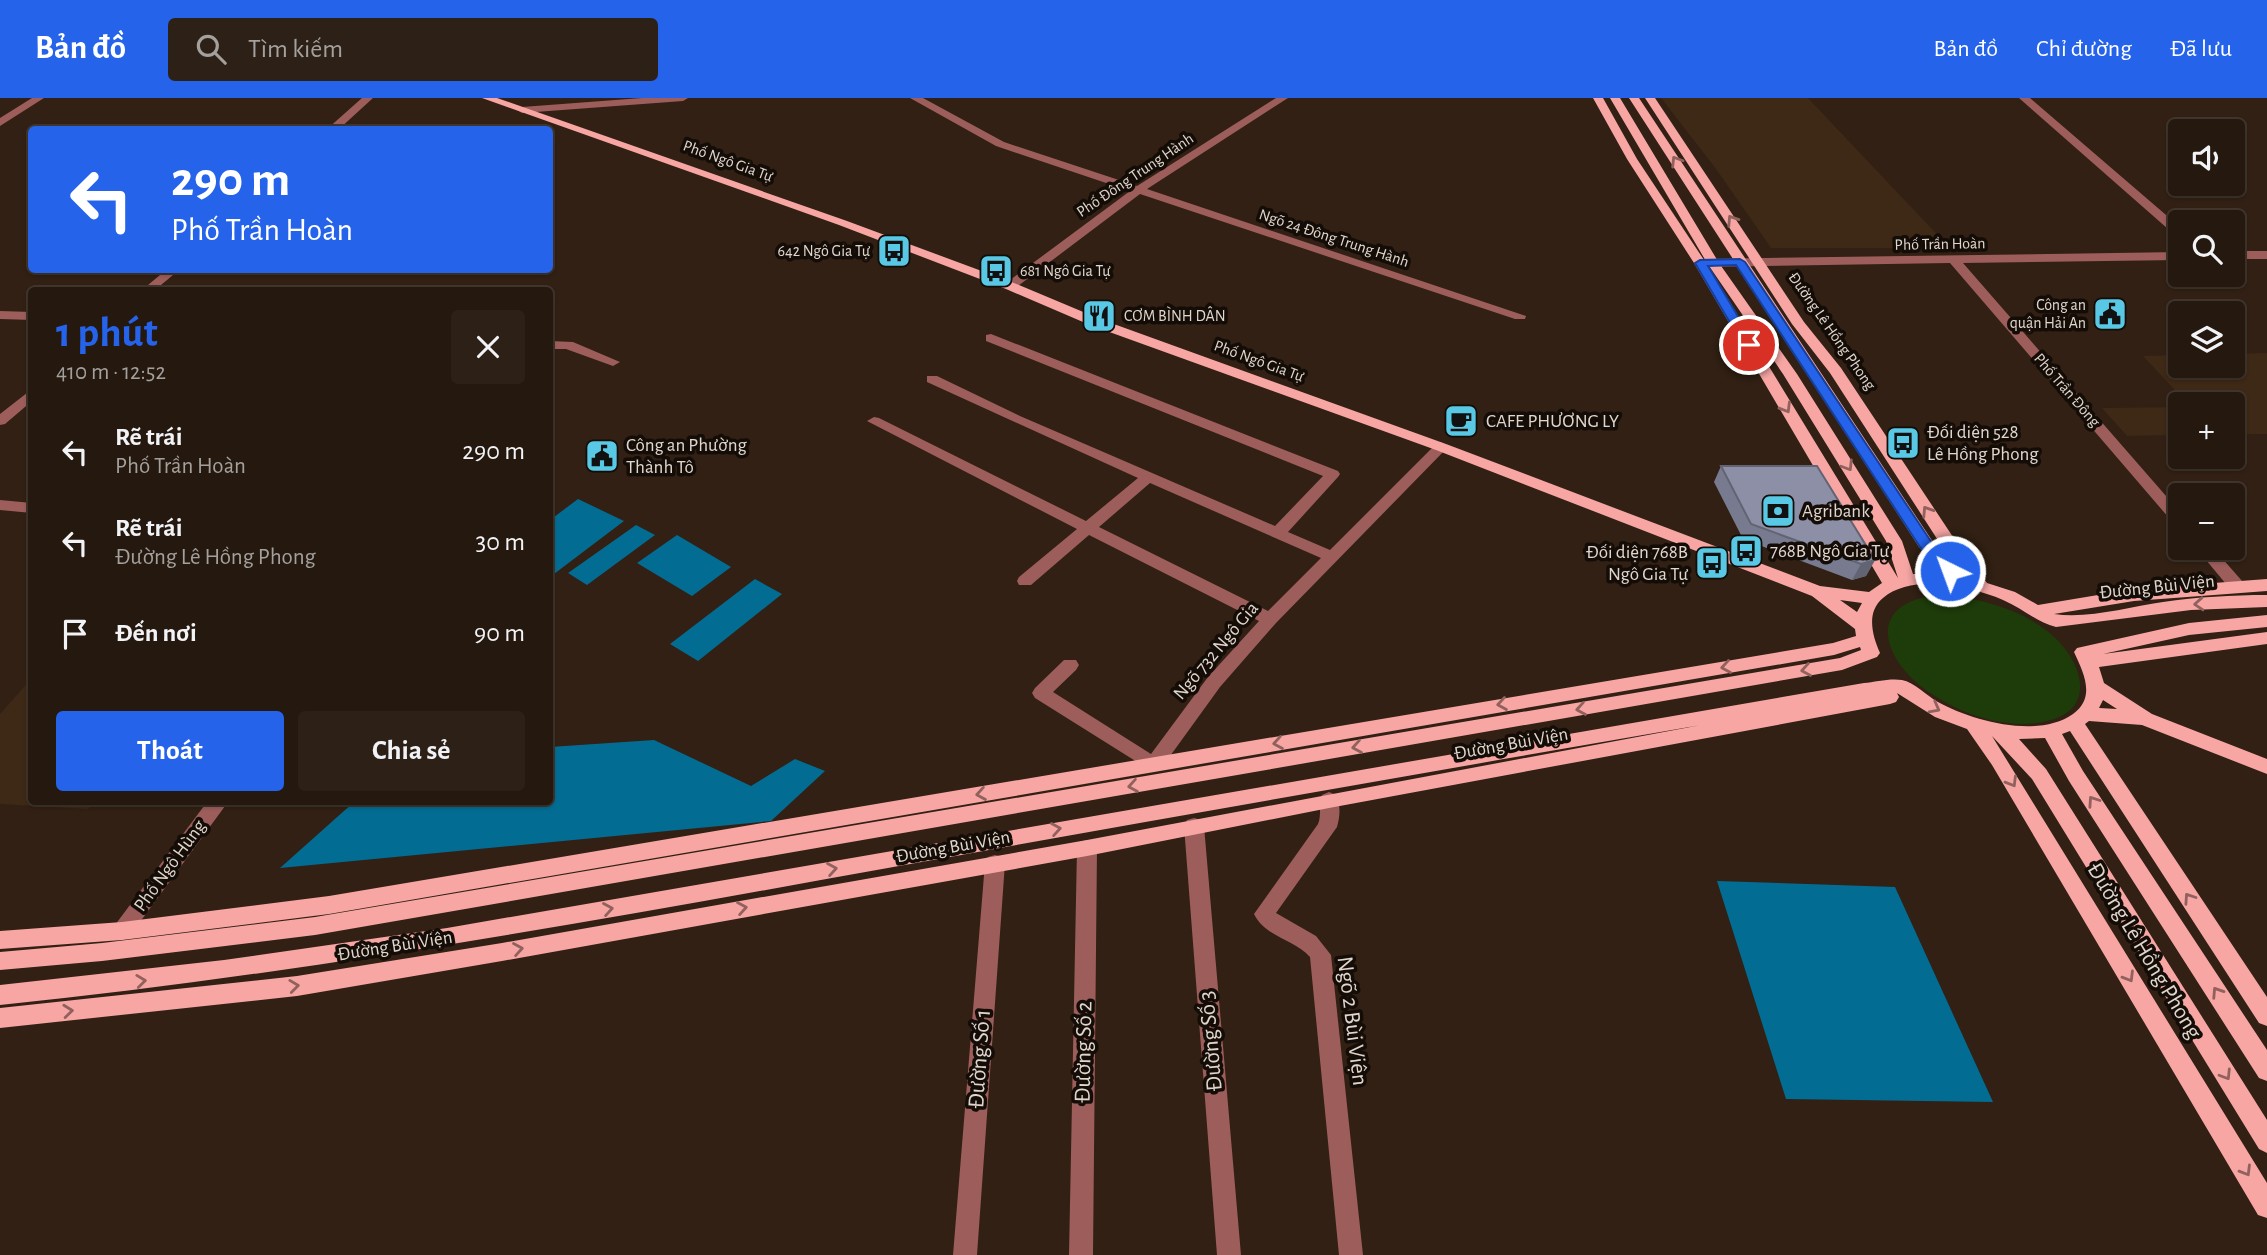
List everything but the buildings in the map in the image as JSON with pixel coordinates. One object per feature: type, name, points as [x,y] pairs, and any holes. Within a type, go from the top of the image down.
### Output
[{"type":"main road","name":"Phố Ngô Gia Tự","points":[[487,98],[706,173],[1010,286],[1095,322],[1441,447],[1818,592]]},
{"type":"main road","points":[[1598,98],[1632,159],[1790,374],[1894,541],[1900,583]]},
{"type":"main road","points":[[1615,98],[1707,263],[1900,583]]},
{"type":"main road","name":"Đường Lê Hồng Phong","points":[[1641,99],[1836,371],[1947,541],[1981,586]]},
{"type":"main road","name":"Đường Lê Hồng Phong","points":[[1641,99],[1740,262],[1925,543],[1938,561],[1961,582]]},
{"type":"main road","points":[[1866,639],[1865,611],[1873,598],[1900,583],[1924,579],[1981,586],[2045,616]]},
{"type":"main road","name":"Đường Bùi Viện","points":[[2045,616],[2134,595],[2267,585]]},
{"type":"main road","points":[[1818,592],[1873,598]]},
{"type":"main road","points":[[1818,592],[1866,639]]},
{"type":"main road","name":"Đường Bùi Viện","points":[[2045,616],[2267,601]]},
{"type":"main road","points":[[2086,657],[2189,629],[2267,621]]},
{"type":"main road","points":[[2086,657],[2267,638]]},
{"type":"main road","name":"Đường Bùi Viện","points":[[0,940],[122,931],[329,905],[1834,649],[1866,639]]},
{"type":"main road","name":"Đường Bùi Viện","points":[[0,961],[102,952],[315,926],[1842,664],[1866,639]]},
{"type":"main road","points":[[2081,719],[2095,701],[2097,687],[2086,657]]},
{"type":"main road","points":[[2097,687],[2146,719],[2267,768]]},
{"type":"main road","points":[[1905,690],[1940,711],[1974,725],[2001,732],[2051,732],[2081,719],[2146,719]]},
{"type":"main road","name":"Đường Bùi Viện","points":[[0,1018],[297,986],[502,952],[1087,848],[1905,690]]},
{"type":"main road","name":"Đường Bùi Viện","points":[[0,995],[306,960],[502,928],[1293,787],[1905,690]]},
{"type":"main road","points":[[2081,719],[2267,1016]]},
{"type":"main road","name":"Đường Lê Hồng Phong","points":[[1974,725],[1999,760],[2267,1206]]},
{"type":"main road","name":"Đường Lê Hồng Phong","points":[[2001,732],[2039,774],[2267,1141]]},
{"type":"main road","name":"Đường Lê Hồng Phong","points":[[2051,732],[2076,776],[2267,1070]]},
{"type":"street","points":[[0,123],[39,98]]},
{"type":"street","points":[[336,126],[368,98]]},
{"type":"street","points":[[522,110],[683,98]]},
{"type":"street","name":"Ngõ 24 Đông Trung Hành","points":[[915,98],[1000,144],[1520,316]]},
{"type":"street","name":"Phố Đông Trung Hành","points":[[1010,286],[1139,189],[1283,98]]},
{"type":"street","points":[[2024,98],[2168,223]]},
{"type":"street","points":[[2245,255],[2267,255]]},
{"type":"street","name":"Phố Trần Hoàn","points":[[1707,263],[2168,256]]},
{"type":"street","name":"Phố Trần Đông","points":[[1953,259],[2168,507]]},
{"type":"street","points":[[152,287],[169,273]]},
{"type":"street","points":[[0,315],[28,316]]},
{"type":"street","points":[[991,338],[1333,474],[1277,534]]},
{"type":"street","points":[[553,345],[568,345],[613,362]]},
{"type":"street","points":[[932,379],[1015,419],[1332,557]]},
{"type":"street","points":[[0,421],[28,396]]},
{"type":"street","points":[[874,421],[1270,619]]},
{"type":"street","name":"Ngõ 732 Ngô Gia","points":[[1153,765],[1213,682],[1270,619],[1441,447]]},
{"type":"street","points":[[1025,581],[1148,477]]},
{"type":"street","points":[[0,505],[28,508]]},
{"type":"street","points":[[2214,560],[2237,586]]},
{"type":"street","points":[[1070,665],[1041,692],[1153,765]]},
{"type":"street","name":"Ngõ 2 Bùi Viện","points":[[1329,800],[1331,815],[1327,827],[1264,914],[1311,944],[1320,955],[1351,1255]]},
{"type":"street","name":"Phố Ngô Hùng","points":[[122,931],[216,805]]},
{"type":"street","name":"Đường Số 3","points":[[1195,826],[1228,1255]]},
{"type":"street","name":"Đường Số 2","points":[[1081,1255],[1087,848]]},
{"type":"street","name":"Đường Số 1","points":[[965,1255],[995,863]]},
{"type":"shaded area","points":[[1661,98],[1808,98],[1950,248],[1771,248],[1716,169]]},
{"type":"shaded area","points":[[2267,353],[2267,434],[2245,434],[2245,392],[2177,392],[2143,356],[2168,355],[2168,378],[2245,378],[2245,354]]},
{"type":"shaded area","points":[[2168,407],[2168,435],[2127,436],[2102,408]]},
{"type":"shaded area","points":[[28,682],[28,805],[91,805],[88,809],[0,804],[0,714]]},
{"type":"green space","points":[[1939,595],[1979,600],[1999,606],[2038,624],[2054,637],[2068,652],[2077,670],[2080,693],[2074,706],[2062,716],[2047,721],[2010,723],[1959,709],[1918,683],[1903,669],[1893,653],[1888,637],[1889,623],[1898,610],[1914,600]]},
{"type":"water","points":[[578,499],[624,521],[553,575],[553,518]]},
{"type":"water","points":[[636,525],[655,535],[587,585],[568,573]]},
{"type":"water","points":[[677,535],[731,567],[692,596],[637,563]]},
{"type":"water","points":[[755,579],[782,594],[698,661],[670,644]]},
{"type":"water","points":[[654,740],[751,786],[795,759],[825,771],[771,821],[280,868],[351,805],[553,805],[553,747]]},
{"type":"water","points":[[1717,881],[1895,887],[1993,1102],[1786,1099]]},
{"type":"place","name":"642 Ngô Gia Tự","points":[[894,251]]},
{"type":"place","name":"681 Ngô Gia Tự","points":[[996,271]]},
{"type":"place","name":"Công an quận Hải An","points":[[2110,314]]},
{"type":"place","name":"CƠM BÌNH DÂN","points":[[1099,316]]},
{"type":"place","name":"CAFE PHƯƠNG LY","points":[[1461,421]]},
{"type":"place","name":"Đối diện 528 Lê Hồng Phong","points":[[1903,443]]},
{"type":"place","name":"Công an Phường Thành Tô","points":[[602,456]]},
{"type":"place","name":"Agribank","points":[[1778,511]]},
{"type":"place","name":"768B Ngô Gia Tự","points":[[1746,551]]},
{"type":"place","name":"Đối diện 768B Ngô Gia Tự","points":[[1712,563]]},
{"type":"route","points":[[1749,345],[1700,263],[1740,262],[1925,543],[1938,561],[1950,571]]}]
